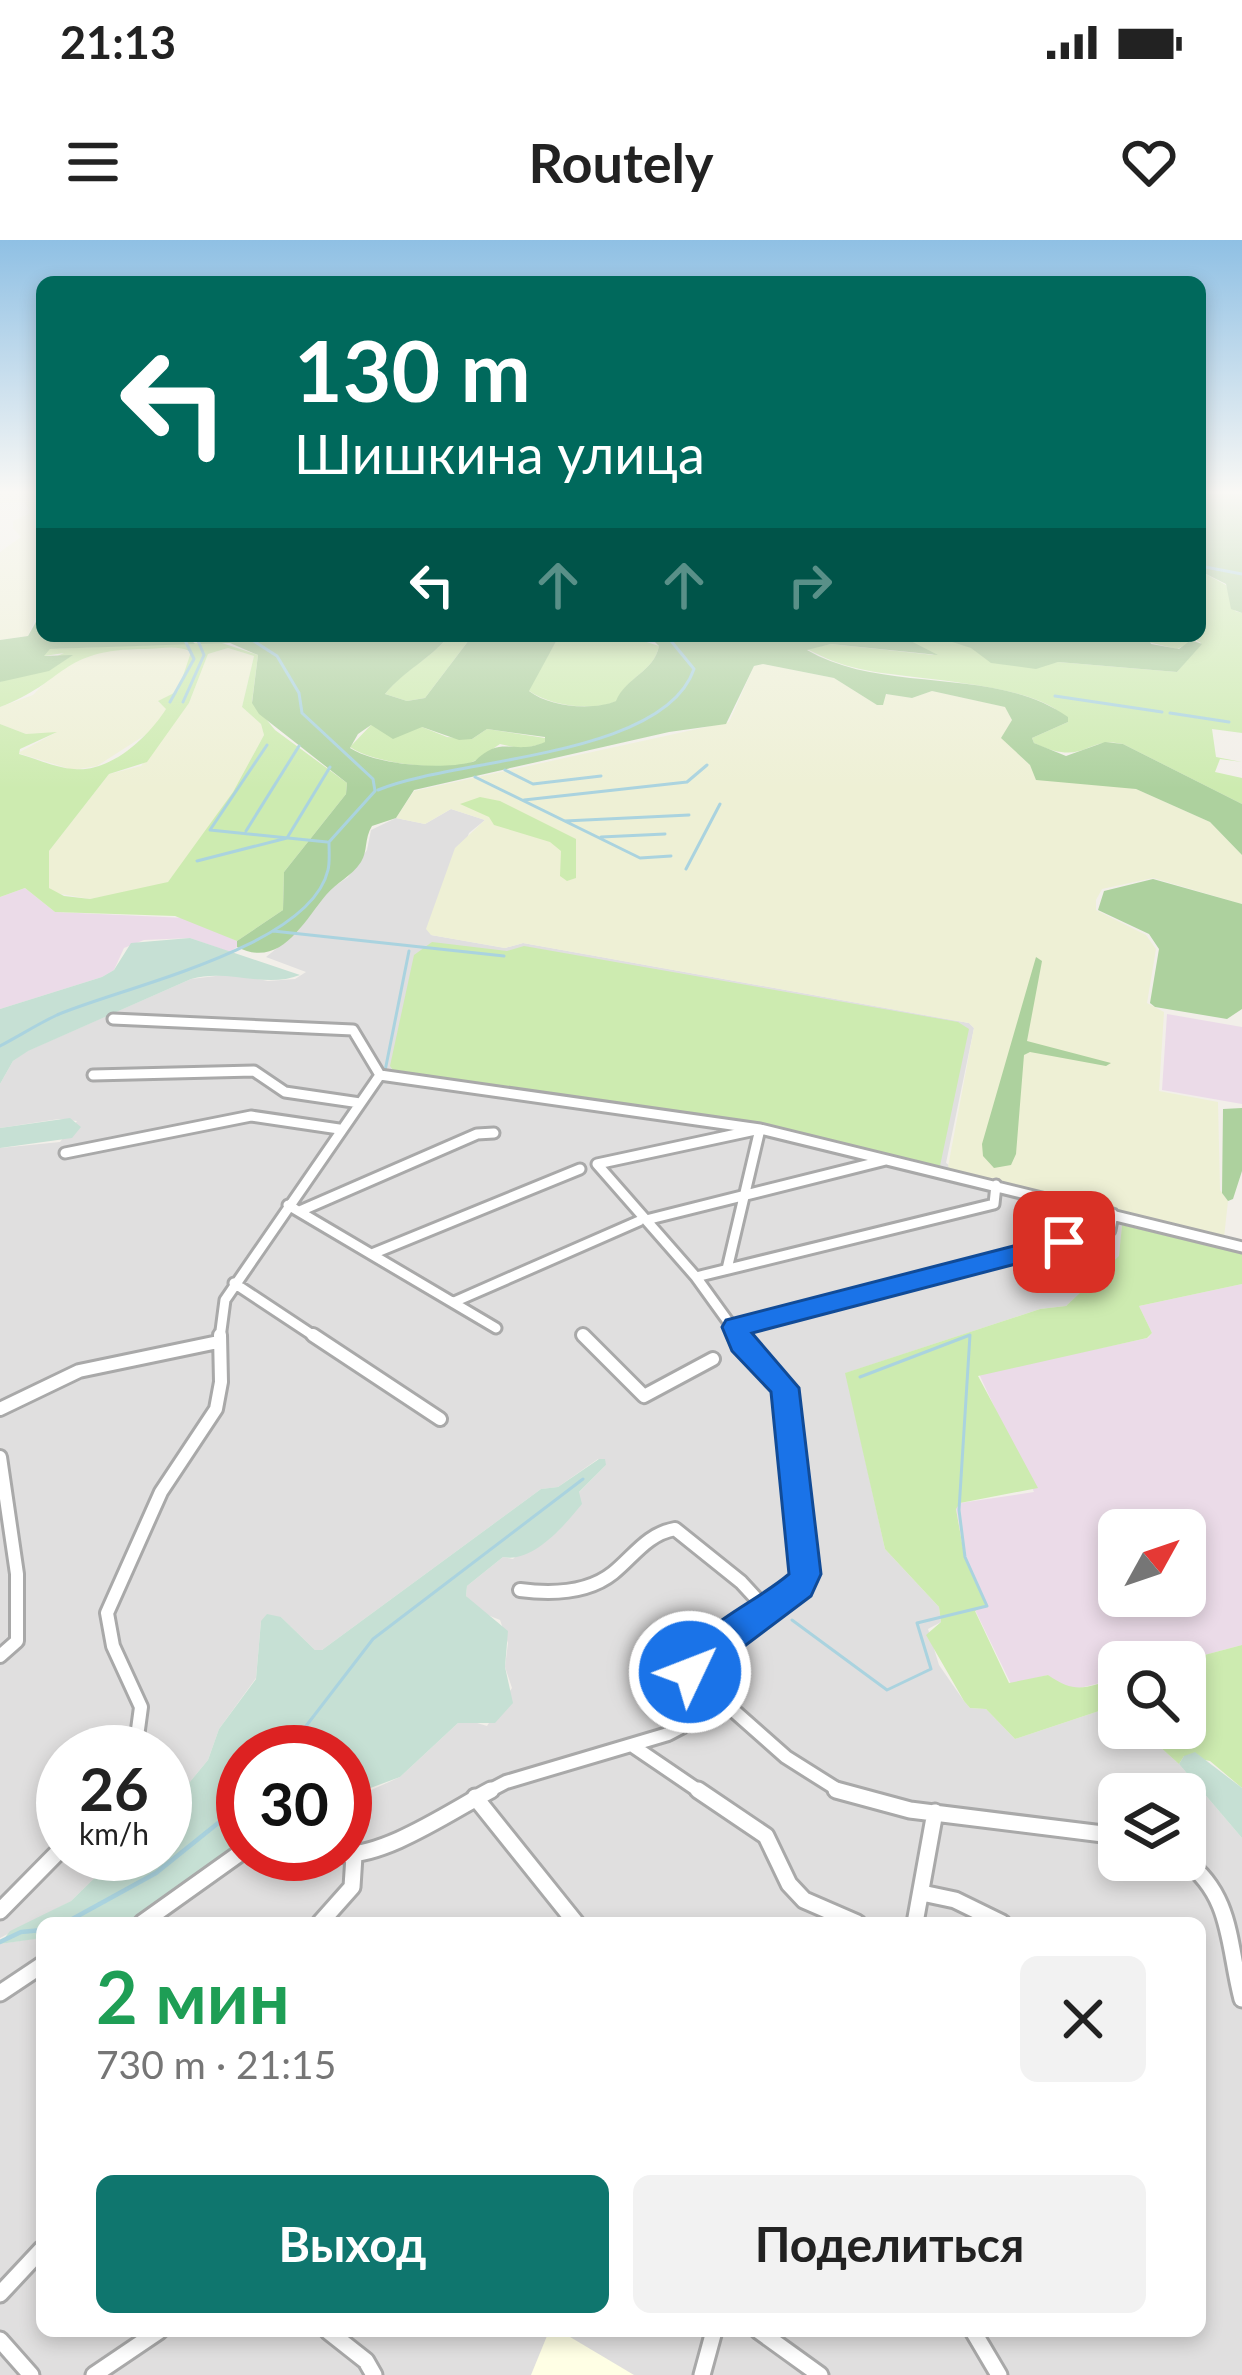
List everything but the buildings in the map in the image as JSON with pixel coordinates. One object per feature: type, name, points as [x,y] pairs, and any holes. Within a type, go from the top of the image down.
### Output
[{"type":"street","points":[[113,1019],[353,1030],[380,1076]]},
{"type":"street","points":[[93,1075],[239,1070],[263,1076],[286,1092],[360,1103]]},
{"type":"street","points":[[141,1725],[141,1698],[110,1640],[108,1608],[176,1464],[216,1411],[222,1388],[220,1315],[234,1282],[294,1208],[339,1129],[380,1076]]},
{"type":"street","points":[[380,1076],[760,1130],[1242,1247]]},
{"type":"street","points":[[64,1153],[251,1116],[339,1129]]},
{"type":"street","points":[[294,1208],[477,1135],[494,1133],[461,1129]]},
{"type":"street","points":[[760,1130],[597,1164],[696,1277],[736,1327],[742,1343],[785,1388],[805,1574],[800,1586],[764,1607],[690,1672],[840,1792],[935,1812],[1098,1834]]},
{"type":"street","points":[[727,1269],[760,1130]]},
{"type":"street","points":[[454,1302],[643,1220],[886,1160]]},
{"type":"street","points":[[372,1254],[580,1169]]},
{"type":"street","points":[[696,1277],[994,1204],[996,1186]]},
{"type":"street","points":[[294,1208],[496,1328]]},
{"type":"street","points":[[736,1327],[1109,1230],[1113,1214]]},
{"type":"street","points":[[234,1282],[440,1419]]},
{"type":"street","points":[[583,1335],[644,1396],[713,1359]]},
{"type":"street","points":[[0,1409],[79,1371],[218,1342]]},
{"type":"street","points":[[0,1457],[17,1574],[17,1634],[16,1644],[0,1656]]},
{"type":"street","points":[[520,1591],[538,1593],[599,1583],[664,1529],[674,1529],[741,1582],[764,1607]]},
{"type":"street","points":[[372,1847],[539,1769],[634,1746],[728,1703]]},
{"type":"street","points":[[634,1746],[766,1836],[775,1847],[783,1875],[809,1906],[839,1917]]},
{"type":"street","points":[[475,1798],[572,1917]]},
{"type":"street","points":[[916,1917],[935,1812]]},
{"type":"street","points":[[150,1917],[216,1870]]},
{"type":"street","points":[[0,1911],[36,1874]]},
{"type":"street","points":[[1206,1877],[1228,1910],[1233,1971],[1242,1999]]},
{"type":"street","points":[[325,1917],[352,1886],[351,1881]]},
{"type":"street","points":[[922,1893],[955,1900],[990,1917]]},
{"type":"street","points":[[0,1993],[36,1969]]},
{"type":"street","points":[[0,2294],[36,2255]]},
{"type":"street","points":[[94,2375],[150,2337]]},
{"type":"street","points":[[336,2337],[366,2361],[374,2375]]},
{"type":"street","points":[[702,2375],[712,2337]]},
{"type":"street","points":[[767,2337],[820,2375]]},
{"type":"street","points":[[977,2337],[999,2375]]},
{"type":"street","points":[[0,2340],[31,2375]]},
{"type":"shaded area","points":[[0,590],[36,590],[36,616],[28,636],[0,640]]},
{"type":"shaded area","points":[[179,647],[191,653],[191,662],[178,691],[158,702],[167,708],[153,730],[97,766],[73,770],[18,753],[55,733],[26,734],[0,724],[0,707],[33,695],[59,668],[84,655],[122,648]]},
{"type":"shaded area","points":[[228,648],[254,656],[242,707],[261,724],[264,735],[233,792],[189,856],[168,882],[155,887],[90,899],[55,893],[49,888],[49,851],[109,774],[141,766],[189,703],[208,654]]},
{"type":"shaded area","points":[[754,666],[834,678],[877,705],[887,694],[912,698],[932,691],[1006,707],[1012,720],[1002,738],[1030,765],[1136,789],[1210,822],[1242,855],[1242,904],[1153,878],[1102,889],[1096,900],[1096,910],[1146,935],[1156,949],[1147,1003],[1164,1012],[1159,1091],[1218,1102],[1220,1190],[1228,1201],[1223,1247],[1122,1225],[1045,1194],[948,1167],[974,1028],[969,1023],[523,943],[505,948],[431,935],[426,929],[455,848],[485,820],[451,809],[425,824],[396,818],[414,791],[729,722]]},
{"type":"shaded area","points":[[451,809],[485,820],[469,833],[431,935],[505,948],[523,943],[969,1023],[974,1028],[946,1163],[961,1174],[1045,1194],[1122,1225],[1120,1256],[1066,1306],[1040,1309],[846,1373],[885,1549],[939,1607],[941,1622],[928,1629],[939,1665],[964,1701],[970,1708],[986,1709],[1015,1739],[1098,1711],[1098,1749],[1162,1749],[1187,1773],[1098,1773],[1098,1881],[1206,1881],[1206,1796],[1242,1838],[1242,2375],[0,2375],[0,1944],[36,1938],[36,2337],[1206,2337],[1206,1917],[144,1917],[216,1871],[216,1881],[372,1881],[372,1790],[400,1777],[458,1723],[467,1720],[487,1726],[512,1688],[505,1667],[508,1643],[500,1620],[480,1612],[466,1596],[467,1586],[503,1557],[513,1559],[606,1465],[598,1459],[558,1487],[541,1489],[322,1650],[315,1650],[281,1617],[261,1621],[256,1678],[222,1725],[216,1725],[208,1760],[192,1779],[192,1725],[36,1725],[36,1881],[91,1881],[71,1901],[0,1938],[0,1148],[60,1142],[77,1121],[59,1119],[0,1128],[0,1084],[13,1061],[27,1051],[191,979],[232,974],[268,981],[295,979],[306,972],[266,957],[297,932],[325,893],[348,877],[367,850],[371,830],[396,818],[425,824]]},
{"type":"shaded area","points":[[25,888],[55,912],[186,918],[237,941],[237,947],[230,952],[190,938],[144,940],[124,948],[114,970],[102,977],[0,1009],[0,897]]},
{"type":"shaded area","points":[[190,938],[300,975],[273,980],[191,979],[28,1051],[13,1061],[0,1084],[0,1009],[102,977],[114,970],[131,943]]},
{"type":"shaded area","points":[[1167,1014],[1242,1027],[1242,1104],[1162,1090]]},
{"type":"shaded area","points":[[70,1118],[81,1127],[72,1138],[0,1148],[0,1128]]},
{"type":"shaded area","points":[[1242,1284],[1242,1645],[1206,1655],[1206,1641],[1098,1641],[1098,1683],[1063,1688],[1048,1675],[1011,1684],[975,1610],[987,1604],[964,1554],[956,1508],[960,1503],[1034,1492],[979,1374],[1148,1338],[1152,1333],[1139,1306]]},
{"type":"shaded area","points":[[605,1459],[606,1465],[579,1492],[582,1504],[557,1532],[536,1549],[503,1557],[467,1586],[466,1596],[508,1631],[505,1667],[513,1703],[495,1723],[458,1723],[400,1777],[372,1787],[372,1725],[222,1725],[256,1679],[261,1621],[267,1614],[281,1617],[315,1650],[322,1650],[541,1489],[558,1487]]},
{"type":"shaded area","points":[[216,1737],[216,1865],[143,1917],[38,1917],[71,1901],[91,1881],[192,1881],[192,1779],[208,1760]]},
{"type":"shaded area","points":[[1195,1752],[1242,1788],[1242,1838],[1206,1796],[1206,1773],[1187,1773],[1179,1764]]},
{"type":"shaded area","points":[[36,1918],[36,1939],[0,1944],[10,1931]]},
{"type":"shaded area","points":[[547,2337],[570,2337],[634,2375],[531,2375]]},
{"type":"green space","points":[[1206,590],[1228,590],[1235,611],[1242,613],[1242,733],[1212,729],[1216,757],[1242,762],[1220,759],[1215,772],[1242,778],[1242,804],[1123,744],[1110,742],[1064,752],[1034,743],[1032,738],[1068,722],[1033,698],[860,669],[807,649],[831,644],[934,655],[911,642],[958,642],[1044,664],[1177,672],[1206,642]]},
{"type":"green space","points":[[1227,590],[1242,590],[1242,613],[1231,609]]},
{"type":"green space","points":[[36,622],[36,642],[195,644],[50,649],[44,656],[73,655],[49,671],[0,682],[0,640],[28,636]]},
{"type":"green space","points":[[198,642],[443,642],[385,694],[407,701],[425,698],[467,642],[556,642],[529,691],[559,704],[584,706],[616,701],[652,662],[659,646],[655,642],[913,642],[938,655],[831,644],[807,650],[870,672],[973,685],[1039,701],[1068,717],[1068,722],[1032,738],[1034,743],[1066,756],[1105,742],[1123,744],[1242,804],[1242,855],[1210,822],[1136,789],[1036,780],[1030,765],[1001,738],[1012,720],[1005,707],[932,691],[912,698],[886,694],[883,705],[877,705],[834,678],[763,664],[754,666],[726,724],[669,732],[414,790],[396,818],[372,826],[361,862],[289,940],[266,952],[252,952],[237,947],[237,941],[283,910],[284,872],[346,794],[347,783],[259,714],[252,703],[258,655],[230,643]],"holes":[[[371,725],[393,739],[422,727],[459,740],[472,739],[487,729],[545,737],[545,742],[501,747],[475,761],[446,766],[393,762],[350,748]]]},
{"type":"green space","points":[[219,642],[258,655],[252,702],[275,730],[347,783],[346,794],[284,872],[283,910],[237,941],[175,916],[55,912],[25,888],[0,897],[0,724],[26,734],[57,732],[20,749],[19,754],[67,768],[102,765],[127,751],[159,719],[166,709],[158,701],[178,691],[191,652],[169,648],[95,655],[0,707],[0,682],[64,653],[44,656],[42,652]],"holes":[[[228,648],[254,656],[242,707],[261,724],[264,735],[233,792],[168,882],[90,899],[64,896],[49,888],[49,851],[109,774],[147,762],[189,703],[208,654]]]},
{"type":"green space","points":[[443,642],[467,642],[425,698],[407,701],[385,694],[401,677]]},
{"type":"green space","points":[[556,642],[659,646],[652,662],[617,701],[571,706],[528,690]]},
{"type":"green space","points":[[952,642],[1150,642],[1179,649],[1188,642],[1202,644],[1177,672],[1058,662],[1036,669],[991,663]]},
{"type":"green space","points":[[1148,642],[1192,642],[1177,649]]},
{"type":"green space","points":[[371,725],[422,727],[447,737],[472,739],[487,729],[545,738],[545,743],[522,749],[500,744],[466,764],[423,766],[389,761],[350,747]]},
{"type":"green space","points":[[480,797],[500,801],[576,839],[576,878],[567,881],[560,876],[561,851],[550,842],[494,825],[489,817],[460,804]]},
{"type":"green space","points":[[1153,879],[1242,904],[1242,1009],[1227,1019],[1150,1003],[1159,949],[1149,934],[1098,910],[1104,891]]},
{"type":"green space","points":[[432,942],[507,951],[524,946],[958,1022],[969,1029],[940,1166],[759,1129],[395,1073],[390,1066],[414,955]]},
{"type":"green space","points":[[1036,957],[1042,961],[1027,1041],[1111,1063],[1024,1055],[1016,1154],[1011,1165],[994,1168],[983,1156],[982,1144]]},
{"type":"green space","points":[[1242,1108],[1242,1171],[1233,1199],[1228,1201],[1222,1193],[1223,1109]]},
{"type":"green space","points":[[1122,1225],[1242,1253],[1242,1284],[1139,1306],[1152,1333],[1147,1338],[978,1376],[1038,1488],[960,1503],[956,1509],[964,1554],[987,1604],[975,1611],[1009,1683],[1048,1675],[1067,1685],[1098,1683],[1098,1711],[1015,1739],[986,1709],[970,1708],[964,1701],[926,1635],[941,1622],[939,1607],[885,1549],[845,1373],[1040,1309],[1066,1306],[1119,1256]]},
{"type":"green space","points":[[1242,1645],[1242,1788],[1210,1761],[1184,1756],[1179,1764],[1162,1749],[1206,1749],[1206,1655]]},
{"type":"waterway","points":[[170,702],[194,659],[186,642]]},
{"type":"waterway","points":[[183,702],[204,655],[199,642]]},
{"type":"waterway","points":[[0,1046],[57,1015],[251,943],[287,922],[314,897],[328,870],[329,842],[375,791],[373,779],[302,713],[299,693],[277,656],[255,642]]},
{"type":"waterway","points":[[378,790],[553,751],[643,721],[675,698],[694,669],[672,642]]},
{"type":"waterway","points":[[1055,696],[1162,712]]},
{"type":"waterway","points":[[1170,713],[1229,722]]},
{"type":"waterway","points":[[267,745],[210,830],[287,838]]},
{"type":"waterway","points":[[246,831],[299,746]]},
{"type":"waterway","points":[[524,800],[687,782],[707,765]]},
{"type":"waterway","points":[[287,838],[330,767]]},
{"type":"waterway","points":[[505,770],[533,784],[601,776]]},
{"type":"waterway","points":[[475,777],[640,858],[671,856]]},
{"type":"waterway","points":[[686,869],[720,804]]},
{"type":"waterway","points":[[565,821],[689,815]]},
{"type":"waterway","points":[[601,837],[665,834]]},
{"type":"waterway","points":[[197,861],[287,838]]},
{"type":"waterway","points":[[287,838],[327,842]]},
{"type":"waterway","points":[[273,931],[504,956]]},
{"type":"waterway","points":[[385,1071],[409,951]]},
{"type":"waterway","points":[[792,1620],[887,1690],[931,1669],[917,1623],[987,1606],[965,1557],[959,1510],[970,1335],[860,1377]]},
{"type":"waterway","points":[[307,1725],[373,1639],[583,1479]]},
{"type":"waterway","points":[[76,1917],[156,1873],[216,1825]]},
{"type":"waterway","points":[[0,1942],[36,1931]]},
{"type":"route","points":[[690,1672],[764,1607],[800,1586],[805,1574],[785,1388],[742,1343],[736,1327],[1064,1242]]}]
